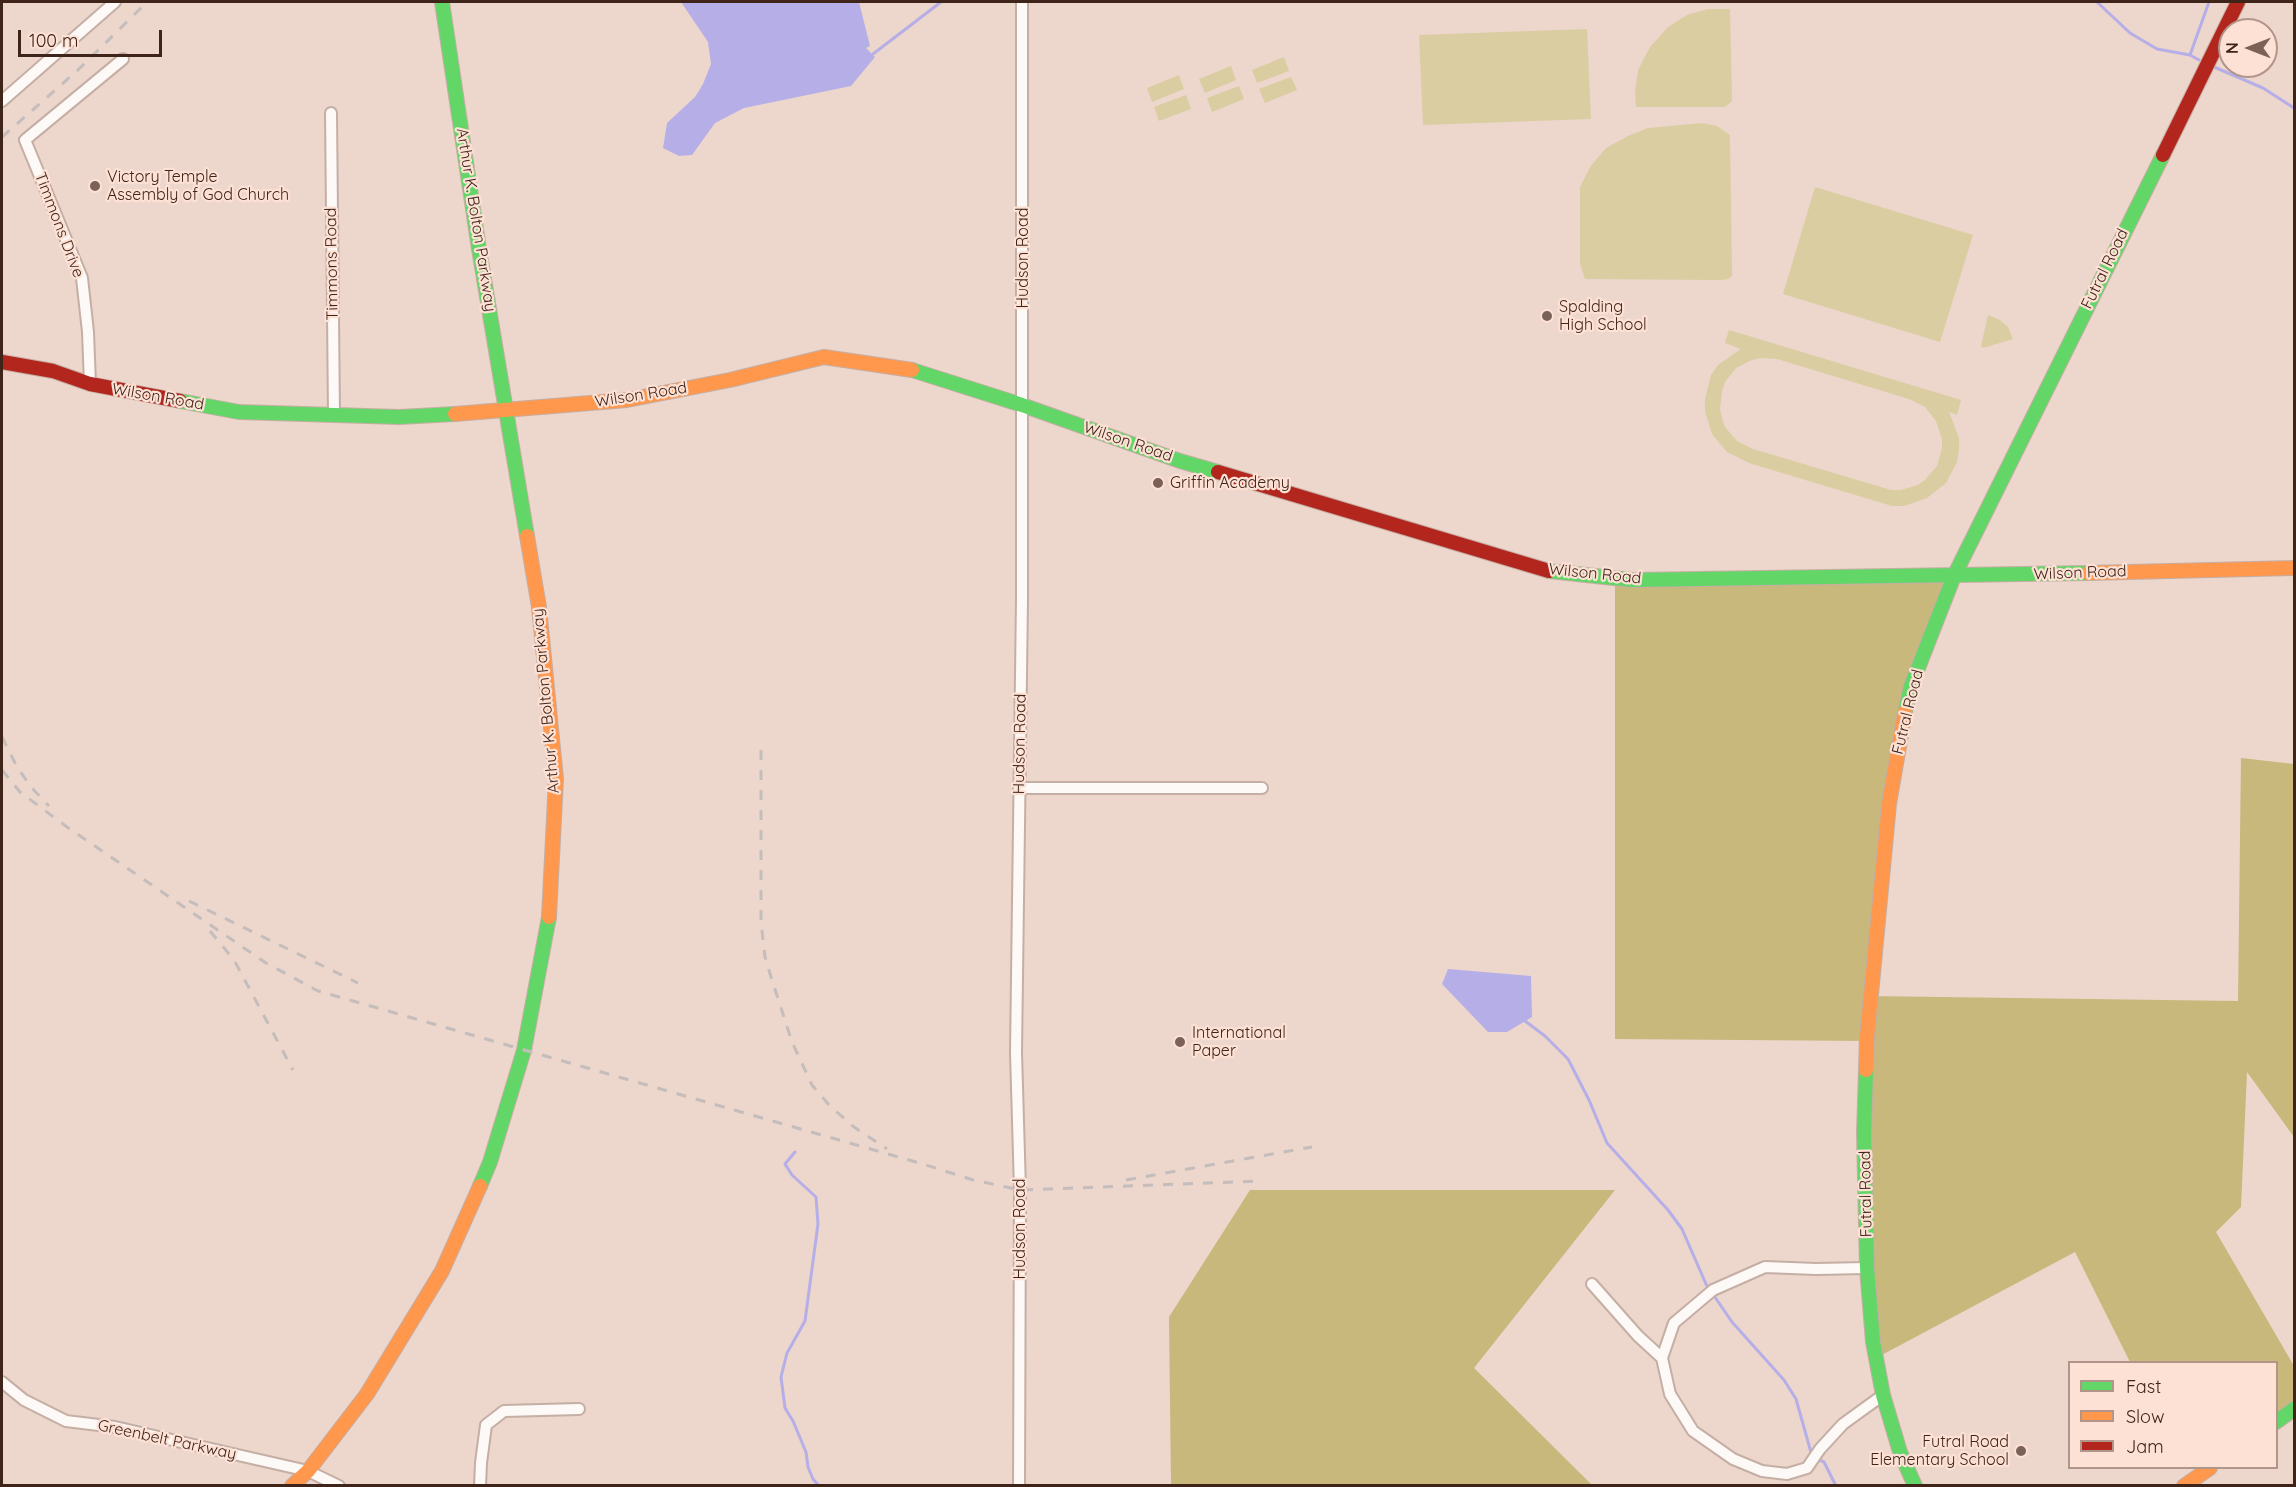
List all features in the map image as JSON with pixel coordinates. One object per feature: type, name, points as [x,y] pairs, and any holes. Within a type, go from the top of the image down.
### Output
[{"type":"street","points":[[2,101],[115,2]]},
{"type":"street","name":"Arthur K. Bolton Parkway","points":[[292,1485],[308,1471],[367,1394],[442,1271],[490,1162],[524,1050],[549,920],[556,779],[539,607],[442,2]]},
{"type":"street","name":"Hudson Road","points":[[1019,1485],[1020,1190],[1016,1052],[1022,405],[1022,2]]},
{"type":"street","name":"Futral Road","points":[[1915,1485],[1900,1452],[1882,1395],[1873,1342],[1867,1268],[1864,1133],[1866,1054],[1890,798],[1911,686],[1954,576],[2238,2]]},
{"type":"street","name":"Timmons Drive","points":[[90,384],[88,332],[82,278],[25,140],[123,59]]},
{"type":"street","name":"Timmons Road","points":[[331,113],[334,415]]},
{"type":"street","name":"Wilson Road","points":[[2,362],[52,371],[90,384],[239,412],[399,417],[506,411],[627,400],[730,380],[824,357],[903,368],[1022,405],[1180,461],[1445,539],[1521,564],[1558,573],[1632,580],[1954,576],[2295,568]]},
{"type":"street","points":[[1019,788],[1262,788]]},
{"type":"street","points":[[1867,1268],[1765,1267],[1713,1290],[1674,1323],[1662,1358],[1670,1394],[1694,1431],[1733,1459],[1762,1471],[1787,1474],[1807,1468],[1820,1449],[1843,1424],[1882,1395]]},
{"type":"street","points":[[1592,1284],[1638,1336],[1662,1358]]},
{"type":"street","name":"Greenbelt Parkway","points":[[2,1382],[24,1400],[66,1420],[115,1427],[308,1471],[339,1485]]},
{"type":"street","points":[[480,1485],[486,1425],[504,1411],[579,1409]]},
{"type":"street","points":[[2278,1421],[2295,1409]]},
{"type":"street","points":[[2184,1485],[2207,1469]]},
{"type":"shaded area","points":[[681,2],[859,2],[870,46],[866,48],[875,57],[851,86],[744,108],[715,123],[692,155],[679,156],[663,148],[667,123],[695,97],[711,64],[708,42]]},
{"type":"shaded area","points":[[1708,9],[1730,9],[1732,101],[1725,107],[1636,107],[1635,92],[1638,70],[1650,47],[1668,27],[1687,15]]},
{"type":"shaded area","points":[[1587,29],[1591,119],[1423,125],[1419,35]]},
{"type":"shaded area","points":[[1284,57],[1289,71],[1257,83],[1252,70]]},
{"type":"shaded area","points":[[1231,66],[1236,80],[1205,93],[1199,79]]},
{"type":"shaded area","points":[[1179,75],[1184,89],[1152,102],[1147,88]]},
{"type":"shaded area","points":[[1291,77],[1297,90],[1265,103],[1259,89]]},
{"type":"shaded area","points":[[1239,86],[1244,99],[1212,112],[1207,98]]},
{"type":"shaded area","points":[[1186,95],[1191,109],[1159,121],[1154,107]]},
{"type":"shaded area","points":[[1702,123],[1717,126],[1730,135],[1732,276],[1721,280],[1585,279],[1580,264],[1580,187],[1590,167],[1606,148],[1648,128]]},
{"type":"shaded area","points":[[1815,187],[1973,235],[1940,342],[1783,294]]},
{"type":"shaded area","points":[[1988,315],[2000,320],[2008,327],[2013,339],[1983,348],[1981,346]]},
{"type":"shaded area","points":[[1729,330],[1961,400],[1957,415],[1949,412],[1959,438],[1959,450],[1957,462],[1946,483],[1927,498],[1904,506],[1892,506],[1749,463],[1727,452],[1712,434],[1705,411],[1705,399],[1711,375],[1718,365],[1741,349],[1725,343]],"holes":[[[1777,359],[1909,399],[1925,407],[1936,421],[1942,439],[1937,466],[1918,485],[1901,490],[1891,490],[1753,449],[1737,441],[1725,427],[1720,409],[1725,382],[1736,368],[1752,360]]]},
{"type":"shaded area","points":[[1615,578],[1948,581],[1905,696],[1866,996],[2238,1001],[2241,758],[2294,764],[2294,1137],[2247,1072],[2241,1207],[2216,1232],[2294,1366],[2294,1408],[2278,1420],[2278,1361],[2130,1361],[2075,1252],[1878,1357],[1872,1340],[1869,1041],[1615,1039]]},
{"type":"shaded area","points":[[1448,969],[1531,976],[1532,1017],[1507,1032],[1488,1032],[1442,984]]},
{"type":"shaded area","points":[[1250,1190],[1615,1190],[1474,1368],[1592,1485],[1171,1485],[1169,1317]]},
{"type":"waterway","points":[[873,54],[941,2]]},
{"type":"waterway","points":[[2097,2],[2130,33],[2157,49],[2190,55],[2199,60]]},
{"type":"waterway","points":[[2190,55],[2209,2]]},
{"type":"waterway","points":[[2214,67],[2263,88],[2294,108]]},
{"type":"waterway","points":[[1525,1021],[1545,1036],[1568,1059],[1607,1143],[1668,1210],[1682,1229],[1706,1284],[1732,1322],[1784,1380],[1796,1399],[1812,1456]]},
{"type":"waterway","points":[[795,1152],[785,1164],[792,1175],[816,1197],[818,1224],[805,1321],[787,1353],[781,1377],[785,1408],[806,1452],[808,1467],[813,1479],[819,1486]]},
{"type":"waterway","points":[[1817,1459],[1824,1462],[1836,1486]]},
{"type":"railway","points":[[2,137],[78,70],[147,2]]},
{"type":"railway","points":[[2,737],[17,767],[31,787],[49,806]]},
{"type":"railway","points":[[761,750],[761,922],[765,957],[771,977],[792,1042],[812,1085],[830,1106],[854,1127],[887,1149]]},
{"type":"railway","points":[[2,770],[20,792],[67,827],[266,963],[318,991],[973,1180],[1020,1190],[1260,1181]]},
{"type":"railway","points":[[189,901],[358,983]]},
{"type":"railway","points":[[210,931],[234,960],[293,1070]]},
{"type":"railway","points":[[1126,1180],[1312,1147]]},
{"type":"traffic: fast","points":[[442,2],[479,249],[527,536]]},
{"type":"traffic: fast","points":[[1905,712],[1911,686],[1954,576],[2163,155]]},
{"type":"traffic: fast","points":[[912,370],[1218,472]]},
{"type":"traffic: fast","points":[[180,401],[239,412],[399,417],[455,414]]},
{"type":"traffic: fast","points":[[1549,571],[1632,580],[2088,573]]},
{"type":"traffic: fast","points":[[480,1186],[490,1162],[524,1050],[549,917]]},
{"type":"traffic: fast","points":[[1866,1070],[1864,1133],[1867,1268],[1873,1342],[1883,1395],[1900,1452],[1915,1486]]},
{"type":"traffic: fast","points":[[2278,1421],[2294,1409]]},
{"type":"traffic: slow","points":[[455,414],[627,400],[730,380],[824,357],[912,370]]},
{"type":"traffic: slow","points":[[527,536],[539,607],[556,779],[549,917]]},
{"type":"traffic: slow","points":[[2088,573],[2294,568]]},
{"type":"traffic: slow","points":[[1866,1070],[1867,1037],[1889,804],[1905,712]]},
{"type":"traffic: slow","points":[[292,1486],[308,1471],[367,1394],[442,1271],[480,1186]]},
{"type":"traffic: slow","points":[[2184,1486],[2209,1469]]},
{"type":"traffic: jam","points":[[2163,155],[2238,2]]},
{"type":"traffic: jam","points":[[2,362],[53,371],[90,384],[180,401]]},
{"type":"traffic: jam","points":[[1218,472],[1549,571]]},
{"type":"place","name":"Victory Temple Assembly of God Church","points":[[95,186]]},
{"type":"place","name":"Spalding High School","points":[[1547,316]]},
{"type":"place","name":"Griffin Academy","points":[[1158,483]]},
{"type":"place","name":"International Paper","points":[[1180,1042]]},
{"type":"place","name":"Futral Road Elementary School","points":[[2021,1451]]}]
